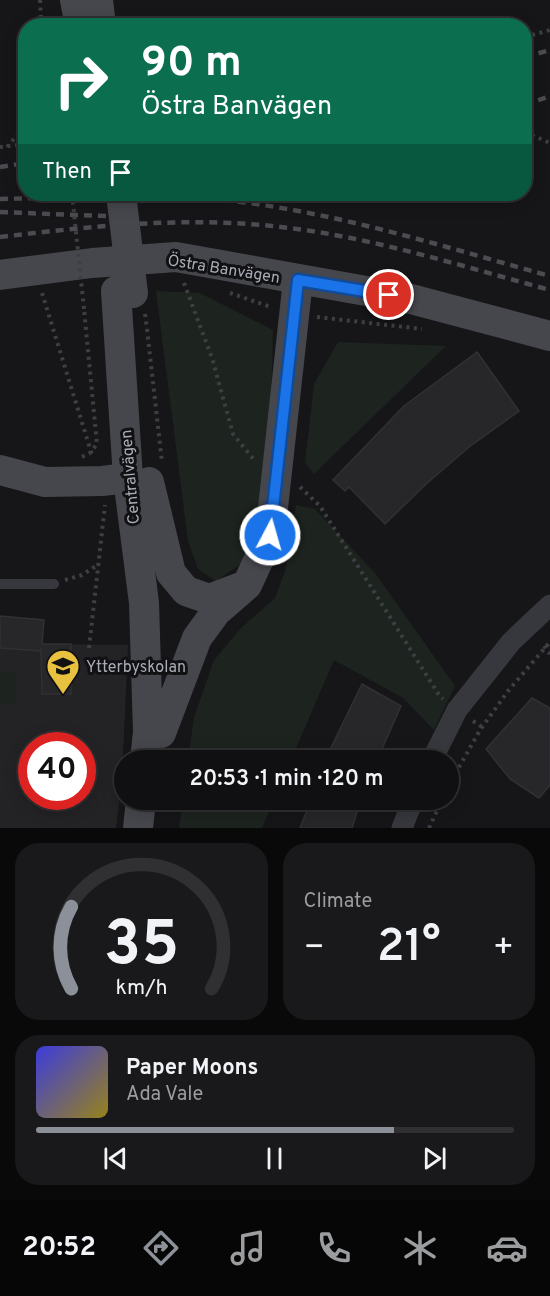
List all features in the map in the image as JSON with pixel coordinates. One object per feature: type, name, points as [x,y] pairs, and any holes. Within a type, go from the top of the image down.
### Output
[{"type":"street","points":[[75,0],[78,18]]},
{"type":"street","points":[[98,0],[99,18]]},
{"type":"street","name":"Centralvägen","points":[[105,201],[124,292]]},
{"type":"street","name":"Centralvägen","points":[[121,201],[124,292],[138,480],[144,603],[148,732],[146,750]]},
{"type":"street","name":"Östra Banvägen","points":[[0,275],[92,263],[176,257],[411,299],[550,336]]},
{"type":"street","points":[[159,747],[197,638],[216,612],[247,585],[270,535],[298,280]]},
{"type":"street","points":[[0,470],[45,482],[138,480],[171,573],[186,591],[209,599],[247,585]]},
{"type":"street","name":"Centralvägen","points":[[138,480],[161,604],[159,747]]},
{"type":"street","points":[[437,750],[457,710],[511,642],[550,605]]},
{"type":"street","points":[[138,828],[140,810]]},
{"type":"street","points":[[151,828],[153,810]]},
{"type":"street","points":[[402,828],[408,810]]},
{"type":"lane","points":[[0,584],[54,584]]},
{"type":"path","points":[[40,0],[41,18]]},
{"type":"path","points":[[532,35],[550,30]]},
{"type":"path","points":[[7,147],[18,134]]},
{"type":"path","points":[[532,135],[550,143]]},
{"type":"path","points":[[0,147],[18,145]]},
{"type":"path","points":[[40,285],[90,453],[98,444],[73,201]]},
{"type":"path","points":[[193,280],[182,277],[212,358],[233,434],[256,462]]},
{"type":"path","points":[[227,292],[295,315],[424,329]]},
{"type":"path","points":[[293,480],[320,506],[439,695],[457,710]]},
{"type":"path","points":[[89,648],[105,508]]},
{"type":"path","points":[[54,584],[82,575],[99,564]]},
{"type":"path","points":[[459,767],[480,730],[508,691],[544,646],[550,642]]},
{"type":"path","points":[[544,646],[550,654]]},
{"type":"path","points":[[429,828],[437,810]]},
{"type":"shaded area","points":[[156,291],[200,293],[273,330],[270,446],[256,533],[244,562],[216,581],[198,569],[188,541]]},
{"type":"shaded area","points":[[338,342],[446,346],[314,474],[305,463],[314,384]]},
{"type":"shaded area","points":[[296,505],[315,509],[375,573],[455,686],[434,730],[403,698],[334,660],[295,750],[189,750],[194,717],[214,660],[240,629],[275,598],[286,568]]},
{"type":"shaded area","name":"Ytterbyskolan","points":[[0,616],[44,620],[42,644],[128,645],[123,750],[114,750],[114,810],[118,810],[116,828],[0,828]]},
{"type":"shaded area","points":[[0,671],[15,671],[16,702],[0,705]]},
{"type":"shaded area","points":[[182,810],[270,810],[262,828],[179,828]]},
{"type":"building","points":[[477,352],[519,411],[469,447],[385,524],[349,487],[345,491],[333,480],[404,406]]},
{"type":"building","points":[[0,616],[44,620],[42,644],[71,644],[71,694],[42,694],[41,648],[41,651],[0,648]]},
{"type":"building","points":[[362,684],[401,706],[381,750],[330,750]]},
{"type":"building","points":[[532,698],[550,708],[550,785],[539,798],[510,779],[486,749]]},
{"type":"building","points":[[307,810],[358,810],[352,828],[300,828]]},
{"type":"railway","points":[[532,55],[550,50]]},
{"type":"railway","points":[[532,102],[550,96]]},
{"type":"railway","points":[[0,167],[18,164]]},
{"type":"railway","points":[[0,199],[18,198]]},
{"type":"railway","points":[[231,201],[319,215],[358,224],[550,276]]},
{"type":"railway","points":[[0,212],[129,217]]},
{"type":"railway","points":[[0,237],[70,229],[175,222],[281,227],[383,245],[550,290]]},
{"type":"place","name":"Ytterbyskolan","points":[[63,695]]},
{"type":"route","points":[[270,535],[298,280],[389,295]]}]
